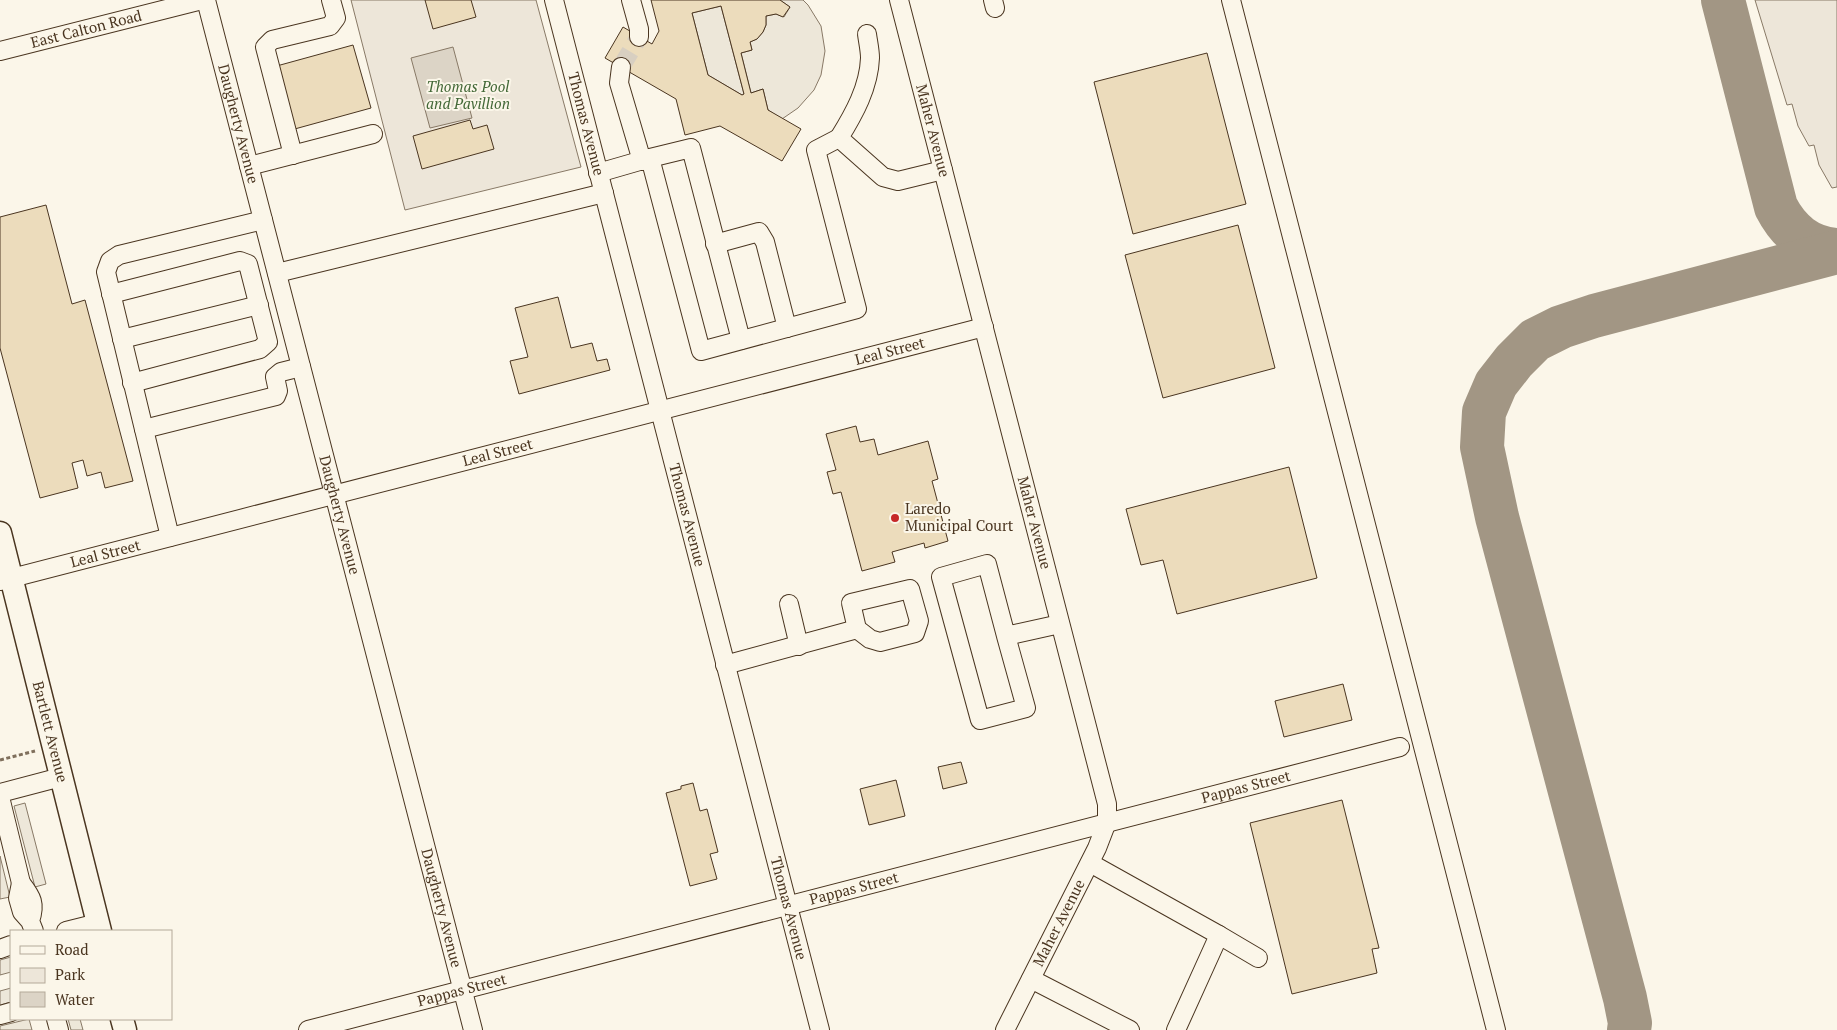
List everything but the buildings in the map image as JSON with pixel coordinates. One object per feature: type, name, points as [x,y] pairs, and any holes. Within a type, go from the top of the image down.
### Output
[{"type":"main road","name":"Bartlett Avenue","points":[[0,533],[6,580],[61,777],[99,927]]},
{"type":"street","name":"East Calton Road","points":[[0,51],[202,0]]},
{"type":"street","name":"Daugherty Avenue","points":[[206,0],[473,1030]]},
{"type":"street","points":[[293,155],[265,47],[272,40],[330,26],[336,18],[332,0]]},
{"type":"street","name":"Thomas Avenue","points":[[554,0],[820,1030]]},
{"type":"street","points":[[630,0],[639,29],[639,36]]},
{"type":"street","name":"Maher Avenue","points":[[899,0],[1106,804],[1108,822],[1090,863],[1005,1030]]},
{"type":"street","points":[[1232,0],[1496,1030]]},
{"type":"street","points":[[621,67],[619,83],[646,160],[701,351],[857,310],[816,150],[839,138],[856,110],[867,75],[870,58],[867,34]]},
{"type":"street","points":[[249,166],[373,134]]},
{"type":"street","points":[[839,138],[883,177],[898,181],[943,170]]},
{"type":"street","points":[[598,173],[691,148],[741,340]]},
{"type":"street","points":[[277,273],[604,193]]},
{"type":"street","points":[[170,537],[106,272],[110,261],[119,256],[263,220]]},
{"type":"street","points":[[716,244],[759,232],[766,242],[787,328]]},
{"type":"street","points":[[111,294],[240,261],[248,264],[268,342],[260,349],[132,383]]},
{"type":"street","points":[[122,339],[259,305]]},
{"type":"street","name":"Leal Street","points":[[6,580],[984,327]]},
{"type":"street","points":[[144,429],[276,396],[278,391],[275,377],[280,372],[301,367]]},
{"type":"street","points":[[987,564],[1006,636],[1026,708],[980,720],[941,577],[987,564]]},
{"type":"street","points":[[789,604],[798,646]]},
{"type":"street","points":[[1006,636],[1060,624]]},
{"type":"street","points":[[725,665],[857,630]]},
{"type":"street","name":"Pappas Street","points":[[318,1029],[462,989],[1400,747]]},
{"type":"street","points":[[32,926],[34,909],[30,895],[21,883],[0,795],[61,777]]},
{"type":"street","points":[[1090,863],[1258,958]]},
{"type":"street","points":[[74,930],[99,927]]},
{"type":"street","points":[[1176,1030],[1219,935]]},
{"type":"street","points":[[1031,979],[1130,1030]]},
{"type":"path","points":[[0,760],[34,751]]},
{"type":"green space","name":"Thomas Pool and Pavillion","points":[[351,0],[536,0],[581,167],[405,210]]},
{"type":"green space","points":[[1755,0],[1837,0],[1837,187],[1832,188],[1819,165],[1814,145],[1809,146],[1798,126],[1792,104],[1787,105]]},
{"type":"shaded area","points":[[780,0],[803,0],[808,5],[821,26],[825,51],[821,75],[814,90],[798,108],[782,119],[768,110],[763,89],[751,93],[741,53],[752,50],[750,42],[757,39],[763,32],[766,25],[766,16],[776,14],[784,17],[790,7]]},
{"type":"shaded area","points":[[721,6],[744,94],[742,95],[708,75],[692,13]]},
{"type":"shaded area","points":[[25,803],[46,884],[35,887],[14,806]]},
{"type":"shaded area","points":[[0,856],[10,897],[0,899]]},
{"type":"shaded area","points":[[10,957],[10,972],[0,975],[0,960]]},
{"type":"shaded area","points":[[10,988],[10,1002],[0,1005],[0,991]]},
{"type":"shaded area","points":[[29,1020],[32,1030],[0,1030],[0,1026]]},
{"type":"shaded area","points":[[68,1020],[80,1020],[83,1030],[71,1030]]},
{"type":"water","points":[[453,47],[472,118],[430,128],[411,58]]},
{"type":"taxiway","points":[[1723,0],[1776,207],[1793,231],[1808,242],[1827,249],[1837,250]]},
{"type":"taxiway","points":[[1629,1030],[1630,1023],[1625,998],[1497,517],[1482,447],[1484,412],[1496,384],[1514,361],[1535,340],[1561,327],[1594,316],[1837,252]]},
{"type":"tunnel","points":[[621,67],[639,37]]},
{"type":"place","name":"Laredo Municipal Court","points":[[895,518]]}]
